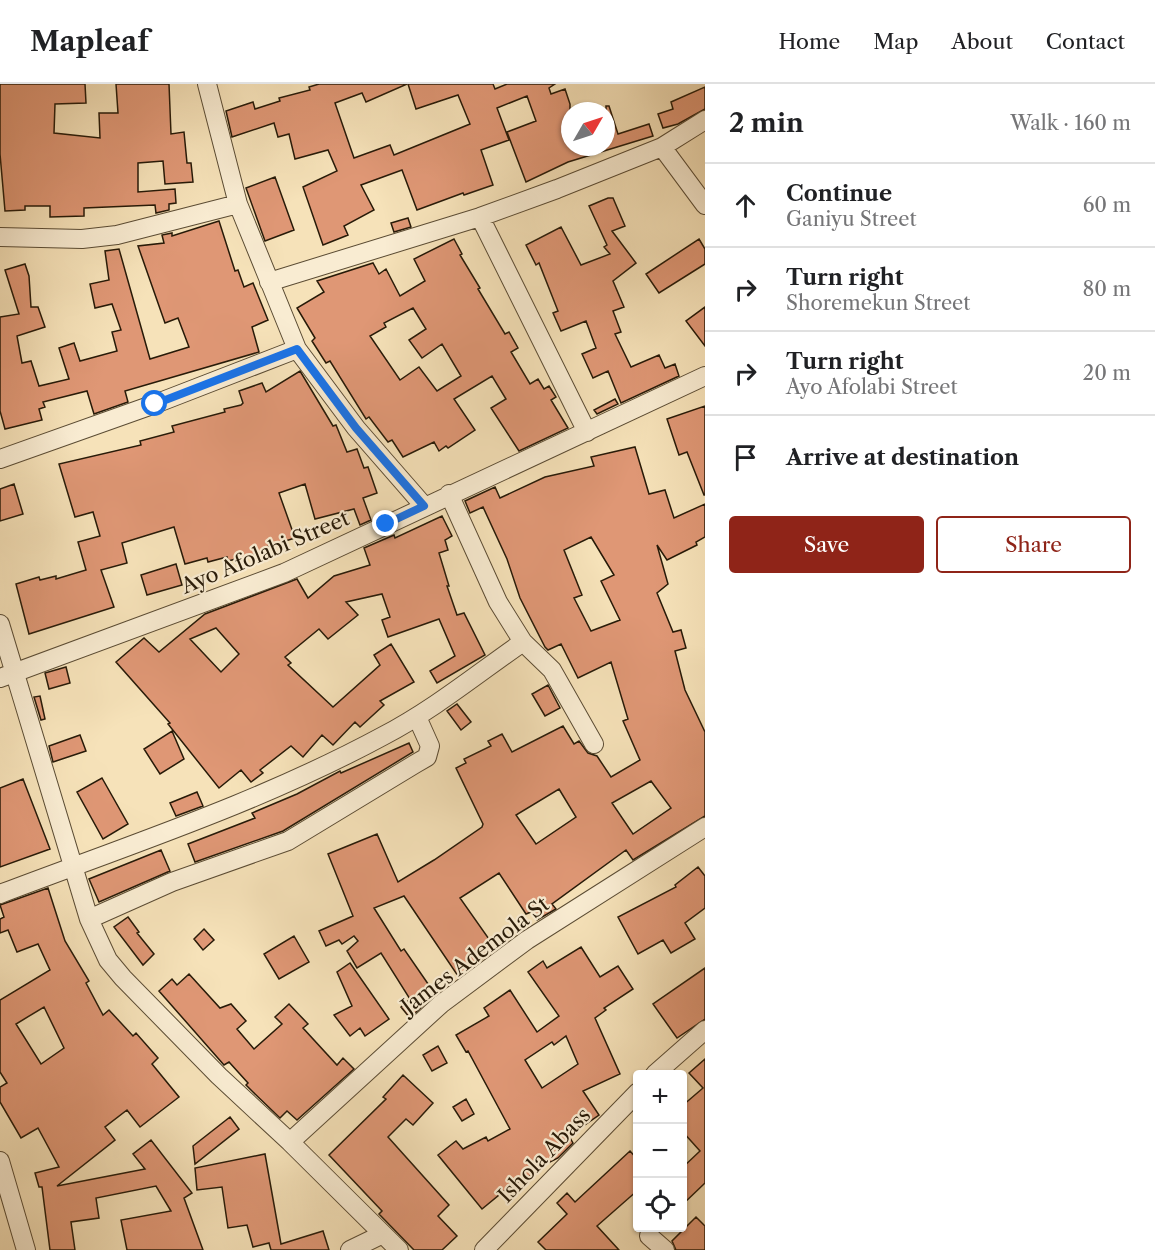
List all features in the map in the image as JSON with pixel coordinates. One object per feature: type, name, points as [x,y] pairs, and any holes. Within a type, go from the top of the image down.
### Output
[{"type":"street","points":[[207,84],[238,204],[297,349],[356,428],[424,506]]},
{"type":"street","points":[[269,282],[480,217],[662,147],[705,120]]},
{"type":"street","points":[[662,147],[705,205]]},
{"type":"street","points":[[0,237],[82,239],[117,235],[238,204]]},
{"type":"street","points":[[480,217],[587,432]]},
{"type":"street","points":[[0,459],[155,404],[297,349]]},
{"type":"street","name":"Ayo Afolabi Street","points":[[7,675],[284,573],[705,376]]},
{"type":"street","points":[[449,494],[498,603],[523,642],[552,670],[594,744]]},
{"type":"street","points":[[0,624],[7,675],[89,919],[108,960],[219,1076],[290,1142],[381,1235],[399,1250]]},
{"type":"street","points":[[0,894],[224,812],[383,736],[417,717],[523,642]]},
{"type":"street","points":[[89,919],[172,882],[288,841],[427,757],[430,746],[417,717]]},
{"type":"street","name":"James Ademola St","points":[[290,1142],[441,1004],[527,940],[705,827]]},
{"type":"street","points":[[660,1070],[705,1030]]},
{"type":"street","name":"Ishola Abass","points":[[484,1250],[633,1097]]},
{"type":"street","points":[[0,1161],[26,1250]]},
{"type":"street","points":[[350,1250],[381,1235]]},
{"type":"street","points":[[650,1236],[665,1250]]},
{"type":"building","points":[[0,84],[85,84],[86,103],[55,104],[54,133],[100,138],[99,113],[118,113],[116,84],[169,84],[171,134],[184,132],[187,163],[191,163],[193,182],[165,184],[163,161],[138,163],[138,192],[175,189],[176,203],[169,204],[169,210],[156,213],[155,205],[84,208],[84,216],[50,217],[50,206],[25,206],[25,210],[5,211],[0,154]]},
{"type":"building","points":[[319,84],[407,84],[366,102],[362,93],[335,103],[354,158],[390,145],[394,155],[470,124],[458,95],[416,109],[408,84],[493,84],[495,89],[507,84],[555,84],[549,88],[551,94],[565,89],[569,102],[561,102],[561,156],[588,156],[568,162],[526,182],[507,132],[536,121],[527,96],[497,108],[509,140],[481,150],[493,185],[417,210],[402,170],[361,185],[374,210],[344,226],[348,235],[323,245],[303,187],[337,171],[328,150],[295,159],[289,134],[278,137],[274,123],[232,137],[226,111],[253,102],[255,109],[280,101],[279,98],[310,90],[309,87]]},
{"type":"building","points":[[705,87],[705,109],[678,124],[663,128],[658,114],[673,109],[671,102]]},
{"type":"building","points":[[649,124],[653,136],[615,148],[615,125],[618,134]]},
{"type":"building","points":[[275,177],[294,230],[265,241],[246,188]]},
{"type":"building","points":[[613,198],[625,226],[612,231],[636,263],[613,281],[624,307],[613,311],[621,332],[615,334],[631,367],[659,355],[665,368],[675,364],[679,376],[621,403],[608,371],[593,378],[582,354],[596,348],[586,321],[561,331],[553,313],[558,311],[539,263],[536,265],[526,245],[561,227],[581,265],[610,254],[604,247],[607,245],[589,206]]},
{"type":"building","points":[[408,218],[411,227],[394,232],[391,223]]},
{"type":"building","points":[[219,221],[235,271],[238,270],[244,287],[253,283],[268,320],[252,327],[259,352],[125,391],[128,402],[94,414],[87,391],[43,402],[45,407],[39,409],[42,420],[5,429],[0,411],[0,317],[19,314],[5,270],[25,264],[29,276],[31,307],[38,307],[45,327],[17,336],[22,363],[31,361],[39,386],[69,379],[59,348],[74,343],[80,361],[117,351],[112,332],[121,330],[112,304],[95,308],[90,284],[109,280],[105,251],[119,249],[150,359],[189,347],[178,318],[165,323],[138,246],[164,243],[162,235],[172,233],[172,236]]},
{"type":"building","points":[[454,239],[462,254],[460,255],[480,288],[478,289],[505,334],[509,332],[518,348],[511,352],[530,384],[538,379],[544,389],[549,386],[556,397],[551,400],[568,428],[519,451],[491,408],[506,399],[492,376],[454,399],[475,430],[448,448],[446,446],[439,451],[434,442],[403,457],[392,440],[388,442],[369,417],[366,419],[330,361],[326,363],[312,341],[315,338],[297,308],[324,292],[317,281],[373,263],[379,274],[386,269],[400,296],[425,281],[414,259]],"holes":[[[413,308],[426,329],[409,340],[422,358],[442,344],[461,376],[437,391],[419,367],[400,380],[370,336],[386,327],[384,323]]]},
{"type":"building","points":[[699,239],[705,249],[705,264],[659,293],[646,274]]},
{"type":"building","points":[[705,307],[705,346],[686,321]]},
{"type":"building","points":[[300,371],[333,426],[336,425],[347,452],[357,449],[364,468],[368,467],[377,493],[363,498],[371,520],[360,525],[354,509],[315,519],[305,484],[279,493],[295,538],[266,547],[267,551],[228,561],[227,557],[208,562],[207,558],[185,564],[174,527],[122,543],[127,563],[101,570],[114,607],[29,634],[16,584],[39,577],[40,580],[56,576],[56,579],[86,570],[78,542],[100,536],[93,512],[75,517],[59,464],[141,445],[140,441],[174,432],[172,426],[225,412],[224,409],[241,405],[243,403],[239,391],[262,383],[266,392]]},
{"type":"building","points":[[615,399],[618,404],[597,414],[594,410]]},
{"type":"building","points":[[705,406],[704,495],[687,452],[679,455],[667,419]]},
{"type":"building","points":[[635,447],[649,494],[665,490],[674,518],[705,504],[705,537],[696,542],[697,545],[667,560],[657,545],[668,584],[657,593],[673,632],[681,630],[686,648],[675,651],[685,690],[705,732],[705,816],[633,860],[626,850],[552,904],[556,909],[537,920],[531,912],[526,914],[499,873],[460,898],[496,949],[458,976],[404,896],[374,908],[401,951],[404,949],[435,994],[410,1018],[401,1007],[410,999],[381,953],[357,968],[347,951],[358,941],[354,936],[342,944],[339,940],[326,946],[319,931],[353,916],[328,854],[377,834],[398,882],[482,827],[483,824],[456,768],[466,763],[464,759],[491,746],[488,741],[502,734],[512,752],[563,726],[574,744],[579,741],[588,753],[597,756],[611,777],[640,760],[623,721],[628,719],[611,662],[578,678],[561,644],[548,650],[545,647],[520,598],[507,559],[483,507],[470,513],[465,501],[495,487],[500,498],[545,477],[594,466],[591,457]],"holes":[[[591,537],[614,575],[601,581],[620,620],[591,631],[574,598],[582,595],[564,550]],[[651,781],[671,808],[633,834],[612,803]],[[559,789],[576,817],[536,844],[516,815]]]},
{"type":"building","points":[[14,484],[23,514],[0,521],[0,489]]},
{"type":"building","points":[[442,516],[452,536],[445,540],[448,550],[439,553],[449,586],[447,586],[457,615],[464,613],[485,655],[437,683],[430,671],[455,656],[439,619],[388,637],[382,620],[390,617],[382,594],[346,602],[358,615],[328,639],[319,629],[285,657],[291,663],[288,665],[333,707],[380,665],[374,655],[391,644],[414,682],[380,701],[384,705],[360,727],[355,722],[333,745],[322,735],[303,757],[291,746],[260,770],[263,773],[251,782],[241,770],[219,788],[168,724],[170,723],[116,662],[144,638],[159,652],[205,614],[297,579],[308,598],[334,576],[370,565],[364,548],[394,535],[395,538]],"holes":[[[216,628],[239,654],[221,672],[190,639]]]},
{"type":"building","points":[[176,564],[182,585],[147,595],[141,575]]},
{"type":"building","points":[[66,667],[70,683],[49,689],[45,673]]},
{"type":"building","points":[[548,685],[560,708],[545,716],[532,694]]},
{"type":"building","points":[[40,696],[45,719],[41,720],[34,697]]},
{"type":"building","points":[[457,704],[471,722],[461,730],[447,711]]},
{"type":"building","points":[[172,731],[184,759],[160,774],[144,749]]},
{"type":"building","points":[[80,735],[86,751],[53,762],[49,746]]},
{"type":"building","points":[[409,743],[413,752],[283,831],[195,862],[188,844],[255,818],[252,813],[297,794],[340,771],[341,773]]},
{"type":"building","points":[[102,778],[128,824],[103,839],[77,792]]},
{"type":"building","points":[[23,779],[50,849],[0,867],[0,788]]},
{"type":"building","points":[[197,792],[203,806],[176,816],[170,803]]},
{"type":"building","points":[[161,850],[170,871],[99,902],[89,879]]},
{"type":"building","points":[[698,867],[705,876],[705,908],[685,923],[695,939],[671,953],[663,940],[638,954],[618,917],[676,887],[675,885]]},
{"type":"building","points":[[48,888],[65,941],[89,981],[86,983],[103,1015],[109,1010],[133,1036],[136,1033],[158,1058],[152,1064],[179,1097],[140,1127],[127,1110],[105,1127],[115,1140],[57,1186],[145,1169],[133,1154],[151,1140],[192,1193],[184,1198],[203,1250],[127,1250],[121,1220],[171,1211],[156,1186],[96,1198],[99,1218],[71,1222],[75,1250],[50,1250],[42,1187],[39,1187],[35,1173],[59,1167],[38,1128],[21,1138],[0,1102],[0,1087],[7,1083],[0,1072],[0,1000],[50,970],[38,944],[17,952],[8,930],[0,933],[0,919],[4,917],[0,905]],"holes":[[[44,1007],[64,1048],[41,1064],[16,1024]]]},
{"type":"building","points":[[128,917],[139,932],[137,933],[154,954],[143,965],[114,927]]},
{"type":"building","points":[[204,929],[214,940],[203,950],[194,939]]},
{"type":"building","points":[[294,936],[309,962],[279,979],[264,954]]},
{"type":"building","points":[[581,947],[600,977],[618,966],[633,989],[604,1008],[606,1010],[595,1018],[620,1074],[583,1091],[599,1115],[569,1136],[573,1143],[558,1158],[532,1171],[534,1174],[517,1183],[516,1181],[482,1209],[438,1155],[456,1141],[463,1149],[486,1137],[488,1141],[510,1129],[468,1051],[466,1052],[456,1035],[489,1016],[484,1008],[510,990],[537,1032],[559,1016],[528,972],[543,961],[547,968]],"holes":[[[566,1036],[578,1064],[542,1088],[525,1060],[552,1042],[554,1045]]]},
{"type":"building","points":[[350,963],[389,1019],[365,1036],[360,1028],[350,1036],[334,1015],[352,1006],[337,972]]},
{"type":"building","points":[[705,968],[705,1019],[677,1038],[653,1004]]},
{"type":"building","points":[[189,974],[220,1008],[231,1004],[246,1021],[237,1029],[254,1049],[282,1024],[275,1017],[289,1004],[308,1024],[303,1028],[337,1065],[343,1058],[354,1069],[297,1120],[287,1111],[280,1118],[246,1085],[248,1083],[229,1062],[224,1065],[159,991],[172,979],[177,985]]},
{"type":"building","points":[[438,1046],[447,1063],[432,1071],[423,1055]]},
{"type":"building","points":[[705,1059],[705,1183],[687,1200],[687,1163],[700,1151],[687,1137],[687,1102],[703,1088],[689,1073]]},
{"type":"building","points":[[403,1075],[433,1103],[413,1125],[406,1119],[388,1137],[449,1205],[438,1216],[457,1236],[442,1250],[414,1250],[379,1214],[382,1211],[329,1155],[386,1099],[383,1097]]},
{"type":"building","points":[[466,1099],[474,1114],[462,1121],[453,1107]]},
{"type":"building","points":[[230,1117],[239,1129],[195,1164],[193,1146]]},
{"type":"building","points":[[630,1151],[633,1154],[633,1194],[597,1226],[619,1250],[546,1250],[538,1242],[567,1214],[557,1203],[567,1193],[575,1202]]},
{"type":"building","points":[[265,1154],[281,1244],[323,1231],[329,1250],[271,1250],[269,1243],[253,1247],[247,1225],[228,1228],[222,1187],[197,1190],[195,1168]]},
{"type":"building","points":[[696,1217],[705,1226],[705,1250],[676,1250],[672,1241],[681,1232],[687,1232],[687,1226]]},
{"type":"route","points":[[155,404],[297,349],[356,428],[424,506],[386,524]]}]
